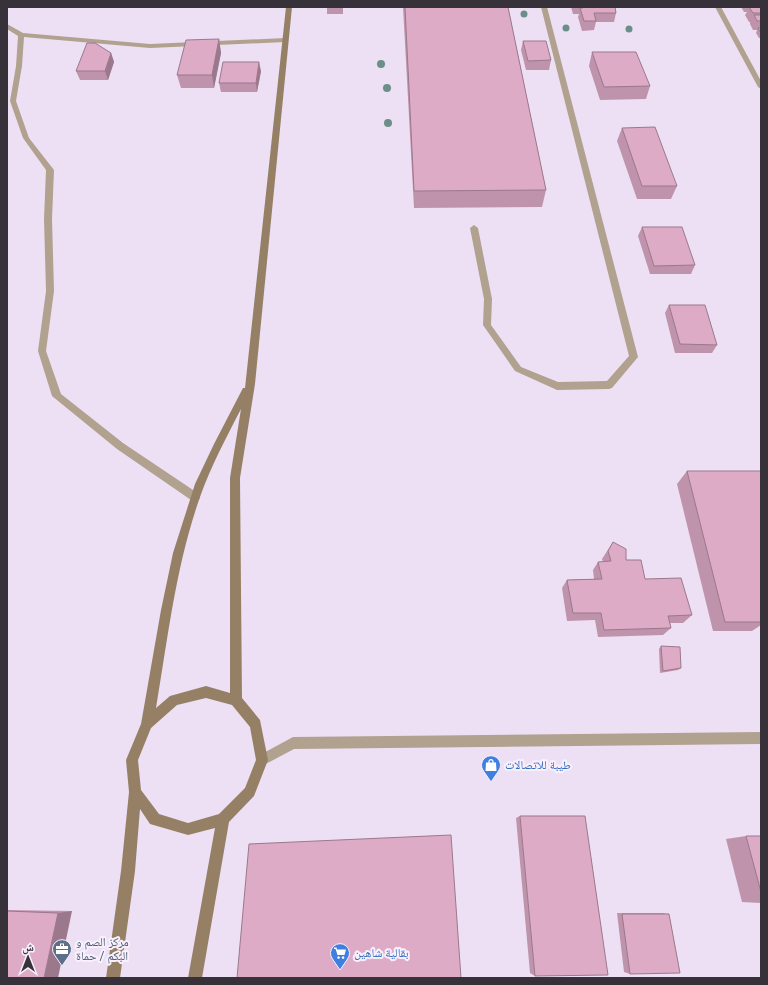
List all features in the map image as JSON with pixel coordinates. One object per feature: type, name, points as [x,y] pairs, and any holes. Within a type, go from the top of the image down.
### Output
[{"type":"street","points":[[236,700],[235,478],[250,384],[289,7]]},
{"type":"street","points":[[474,228],[488,299],[487,325],[518,369],[557,386],[609,385],[634,357],[544,7]]},
{"type":"street","points":[[718,7],[761,87]]},
{"type":"street","points":[[7,26],[21,35],[150,46],[285,40]]},
{"type":"street","points":[[21,35],[19,66],[13,101],[26,138],[50,170],[48,219],[50,291],[42,351],[57,396],[120,446],[195,497]]},
{"type":"street","points":[[113,978],[128,871],[135,792],[132,760],[147,724],[178,556],[195,497],[222,437],[250,384]]},
{"type":"street","points":[[135,792],[156,819],[188,829],[223,819],[250,792],[262,760],[256,724],[236,700],[206,692],[174,700],[147,724]]},
{"type":"street","points":[[262,760],[293,743],[761,738]]},
{"type":"street","points":[[195,978],[223,819]]},
{"type":"building","points":[[405,7],[508,7],[546,190],[414,191]]},
{"type":"building","points":[[582,7],[615,7],[616,13],[594,13],[596,21],[584,21],[580,8],[583,8]]},
{"type":"building","points":[[749,7],[761,7],[761,13],[753,13]]},
{"type":"building","points":[[754,15],[761,15],[761,21],[757,21]]},
{"type":"building","points":[[219,39],[212,75],[177,75],[186,40]]},
{"type":"building","points":[[523,41],[546,41],[551,60],[528,61]]},
{"type":"building","points":[[87,43],[95,43],[111,53],[105,71],[76,71]]},
{"type":"building","points":[[592,52],[636,52],[650,86],[604,87]]},
{"type":"building","points":[[223,62],[259,62],[256,83],[219,83]]},
{"type":"building","points":[[655,127],[677,186],[642,186],[622,128]]},
{"type":"building","points":[[642,227],[682,227],[695,265],[654,266]]},
{"type":"building","points":[[669,305],[705,305],[717,345],[680,344]]},
{"type":"building","points":[[687,471],[761,471],[761,622],[725,622]]},
{"type":"building","points":[[613,542],[626,549],[626,560],[641,560],[645,579],[681,578],[692,615],[668,616],[671,628],[604,630],[601,613],[573,613],[567,580],[602,579],[598,562],[611,561],[608,551]]},
{"type":"building","points":[[661,646],[680,647],[681,668],[663,671]]},
{"type":"building","points":[[520,816],[585,816],[608,975],[535,976]]},
{"type":"building","points":[[451,835],[461,978],[237,978],[249,844]]},
{"type":"building","points":[[746,836],[761,836],[761,892]]},
{"type":"building","points":[[7,911],[58,913],[44,978],[7,978]]},
{"type":"building","points":[[622,914],[669,914],[680,973],[630,974]]},
{"type":"place","name":"طيبة للاتصالات","points":[[491,782]]},
{"type":"place","name":"مركز الصم و البكم / حماة","points":[[62,966]]},
{"type":"place","name":"بقالية شاهين","points":[[340,970]]}]
